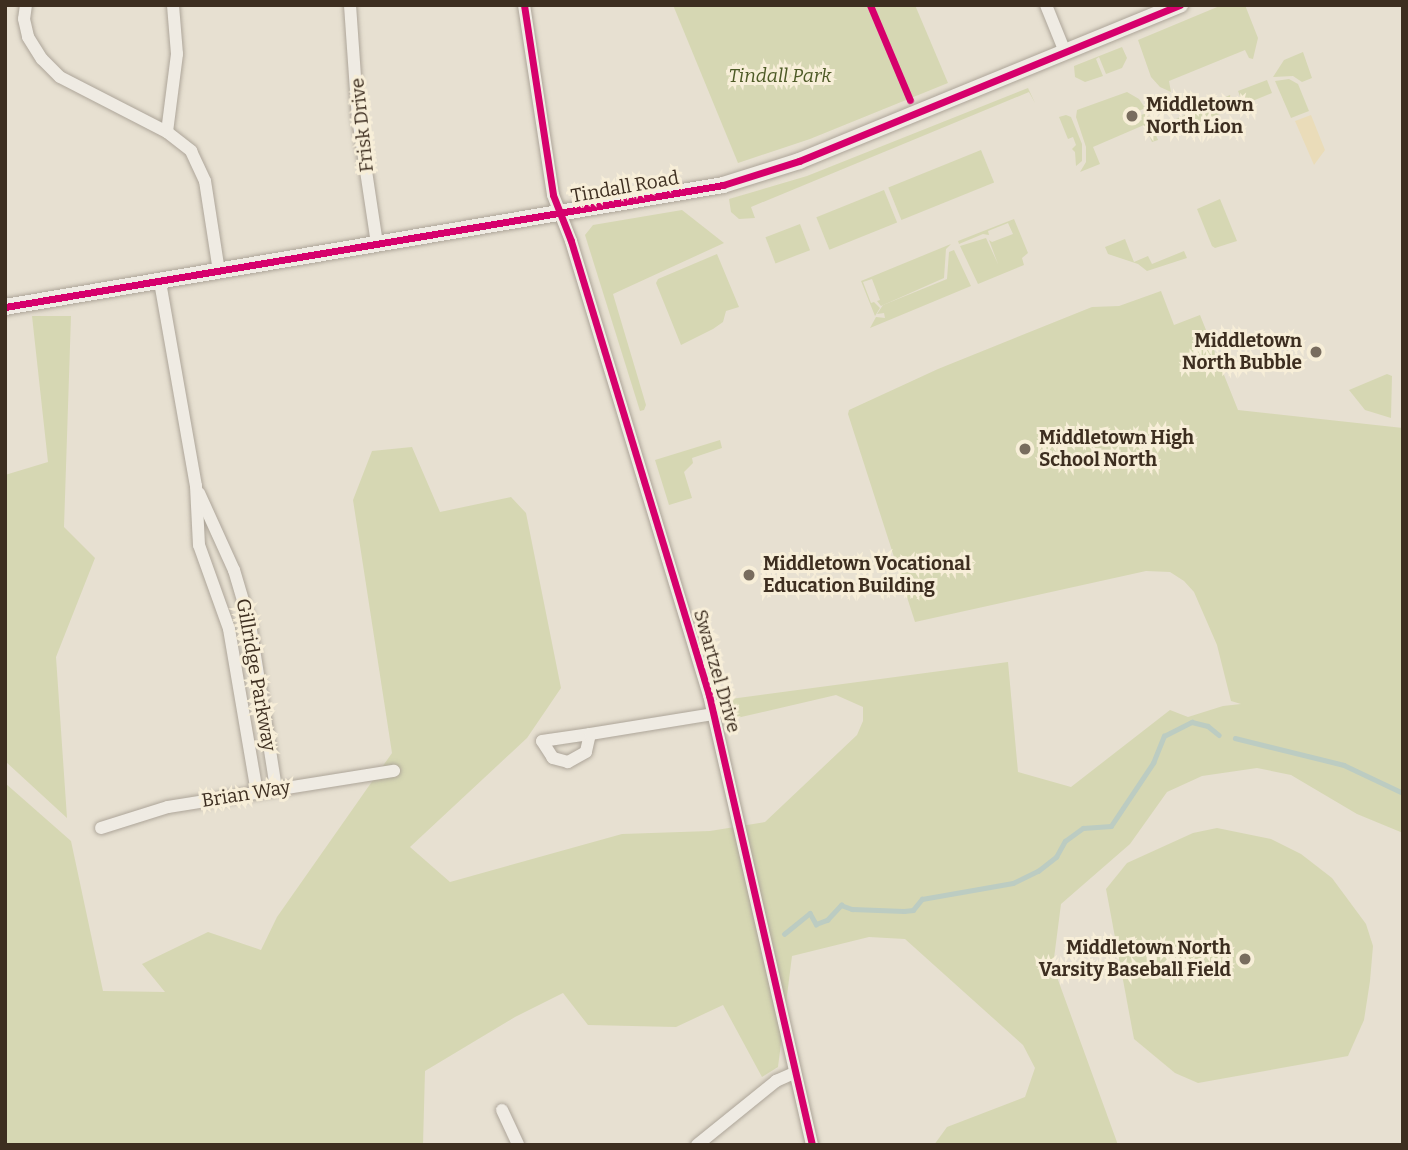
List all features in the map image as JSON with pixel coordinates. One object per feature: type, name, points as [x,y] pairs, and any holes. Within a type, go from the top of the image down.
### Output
[{"type":"street","points":[[26,5],[24,19],[28,37],[42,59],[60,77],[167,132],[191,151],[205,181],[219,271]]},
{"type":"street","points":[[167,132],[177,54],[173,5]]},
{"type":"street","name":"Frisk Drive","points":[[350,5],[358,118],[377,244]]},
{"type":"street","name":"Swartzel Drive","points":[[524,5],[553,195],[714,714],[812,1145]]},
{"type":"street","points":[[1046,5],[1065,52]]},
{"type":"street","name":"Tindall Road","points":[[5,307],[702,190],[767,172],[1180,5]]},
{"type":"street","name":"Gillridge Parkway","points":[[160,282],[196,485],[200,545],[222,604],[240,683],[257,793]]},
{"type":"street","name":"Gillridge Parkway","points":[[196,485],[243,597],[260,679],[276,789]]},
{"type":"street","points":[[222,604],[243,597]]},
{"type":"street","points":[[240,683],[260,679]]},
{"type":"street","points":[[590,734],[714,714]]},
{"type":"street","name":"Brian Way","points":[[101,828],[168,807],[394,771]]},
{"type":"street","points":[[697,1145],[776,1081],[794,1073]]},
{"type":"street","points":[[502,1110],[518,1145]]},
{"type":"green space","name":"Tindall Park","points":[[673,5],[915,5],[948,83],[810,139],[738,163]]},
{"type":"green space","points":[[1222,5],[1245,5],[1258,38],[1253,59],[1249,58],[1245,50],[1169,81],[1171,92],[1160,87],[1151,77],[1138,40]]},
{"type":"green space","points":[[1122,47],[1127,58],[1122,68],[1106,74],[1099,57],[1096,59],[1103,76],[1085,82],[1075,77],[1074,66]]},
{"type":"green space","points":[[1303,52],[1312,78],[1302,82],[1293,76],[1273,77],[1284,60]]},
{"type":"green space","points":[[1289,79],[1298,84],[1309,111],[1291,118],[1275,81]]},
{"type":"green space","points":[[1267,80],[1272,93],[1245,104],[1242,102],[1238,91]]},
{"type":"green space","points":[[1028,88],[1035,103],[1029,92],[751,207],[755,218],[739,219],[731,212],[729,199],[807,176]]},
{"type":"green space","points":[[1127,92],[1139,99],[1145,108],[1139,111],[1137,107],[1126,111],[1131,124],[1142,120],[1141,115],[1147,113],[1158,140],[1152,142],[1144,125],[1093,147],[1100,164],[1080,172],[1086,162],[1086,147],[1076,117],[1077,110]]},
{"type":"green space","points":[[1230,95],[1234,108],[1179,131],[1176,125],[1167,123]]},
{"type":"green space","points":[[1059,117],[1071,117],[1082,144],[1082,161],[1076,166],[1075,152],[1072,149],[1076,145],[1073,137],[1068,139]]},
{"type":"green space","points":[[981,150],[994,182],[901,220],[888,187]]},
{"type":"green space","points":[[884,190],[897,222],[829,250],[816,217]]},
{"type":"green space","points":[[1220,199],[1237,241],[1215,248],[1197,209]]},
{"type":"green space","points":[[682,210],[724,243],[613,294],[646,405],[644,410],[640,411],[585,235],[593,225]]},
{"type":"green space","points":[[1014,219],[1028,253],[1022,258],[1024,265],[978,284],[960,246],[986,238],[998,264],[989,240],[992,242],[1013,234],[1008,223],[988,231],[989,235],[983,234],[959,244],[958,241]]},
{"type":"green space","points":[[800,224],[810,250],[775,263],[765,237]]},
{"type":"green space","points":[[1125,239],[1134,262],[1148,256],[1152,264],[1184,251],[1187,258],[1147,271],[1138,264],[1108,254],[1105,247]]},
{"type":"green space","points":[[951,244],[946,249],[944,278],[881,306],[877,301],[880,300],[872,279],[863,282],[871,303],[874,302],[880,308],[875,316],[861,281]]},
{"type":"green space","points":[[954,250],[971,286],[870,328],[876,317],[885,318],[884,313],[877,314],[883,305],[947,279],[949,252]]},
{"type":"green space","points":[[717,254],[739,307],[726,311],[723,322],[713,329],[681,345],[656,283],[658,279]]},
{"type":"green space","points":[[1161,291],[1174,325],[1200,315],[1238,410],[1403,428],[1403,833],[1357,814],[1291,775],[1257,768],[1202,776],[1167,792],[1130,844],[1061,904],[1053,966],[1118,1145],[934,1145],[947,1127],[1025,1097],[1035,1068],[1023,1045],[905,939],[869,937],[792,956],[778,1067],[762,1077],[723,1005],[676,1027],[588,1025],[563,993],[515,1017],[425,1071],[423,1145],[5,1145],[5,783],[71,841],[103,991],[165,992],[142,964],[208,932],[261,950],[277,917],[392,753],[353,500],[372,451],[412,447],[440,512],[511,497],[526,513],[561,688],[527,738],[410,847],[450,882],[622,834],[710,831],[765,822],[857,735],[863,721],[863,707],[836,695],[728,720],[723,700],[1008,662],[1018,772],[1071,787],[1170,710],[1188,717],[1223,706],[1241,704],[1231,701],[1217,645],[1194,592],[1170,572],[1146,571],[915,622],[848,414],[849,410],[938,369],[1092,307],[1119,306]]},
{"type":"green space","points":[[32,316],[71,316],[64,527],[95,558],[56,657],[67,818],[5,761],[5,475],[48,462]]},
{"type":"green space","points":[[1387,374],[1392,376],[1391,418],[1365,410],[1349,390]]},
{"type":"green space","points":[[720,440],[722,448],[692,458],[693,463],[684,472],[692,498],[669,505],[655,460]]},
{"type":"green space","name":"Middletown North Varsity Baseball Field","points":[[1217,828],[1271,839],[1301,854],[1332,878],[1366,924],[1373,946],[1370,981],[1364,1020],[1348,1056],[1198,1083],[1175,1073],[1134,1039],[1106,889],[1127,863],[1193,833]]},
{"type":"sand","points":[[1311,115],[1325,150],[1314,165],[1295,121]]},
{"type":"waterway","points":[[784,934],[810,913],[816,924],[827,920],[841,905],[852,909],[913,910],[922,899],[1013,883],[1038,871],[1056,857],[1065,841],[1083,828],[1111,826],[1153,763],[1164,736],[1192,722],[1208,726],[1219,735]]},
{"type":"waterway","points":[[1235,738],[1344,765],[1403,793]]},
{"type":"cycle path","points":[[524,5],[553,195],[571,241],[709,695],[812,1145]]},
{"type":"cycle path","points":[[870,5],[910,100]]},
{"type":"cycle path","points":[[5,307],[723,185],[799,161],[1180,5]]},
{"type":"place","name":"Middletown North Lion","points":[[1132,116]]},
{"type":"place","name":"Middletown North Bubble","points":[[1316,352]]},
{"type":"place","name":"Middletown High School North","points":[[1025,449]]},
{"type":"place","name":"Middletown Vocational Education Building","points":[[749,575]]},
{"type":"place","name":"Middletown North Varsity Baseball Field","points":[[1245,959]]}]
